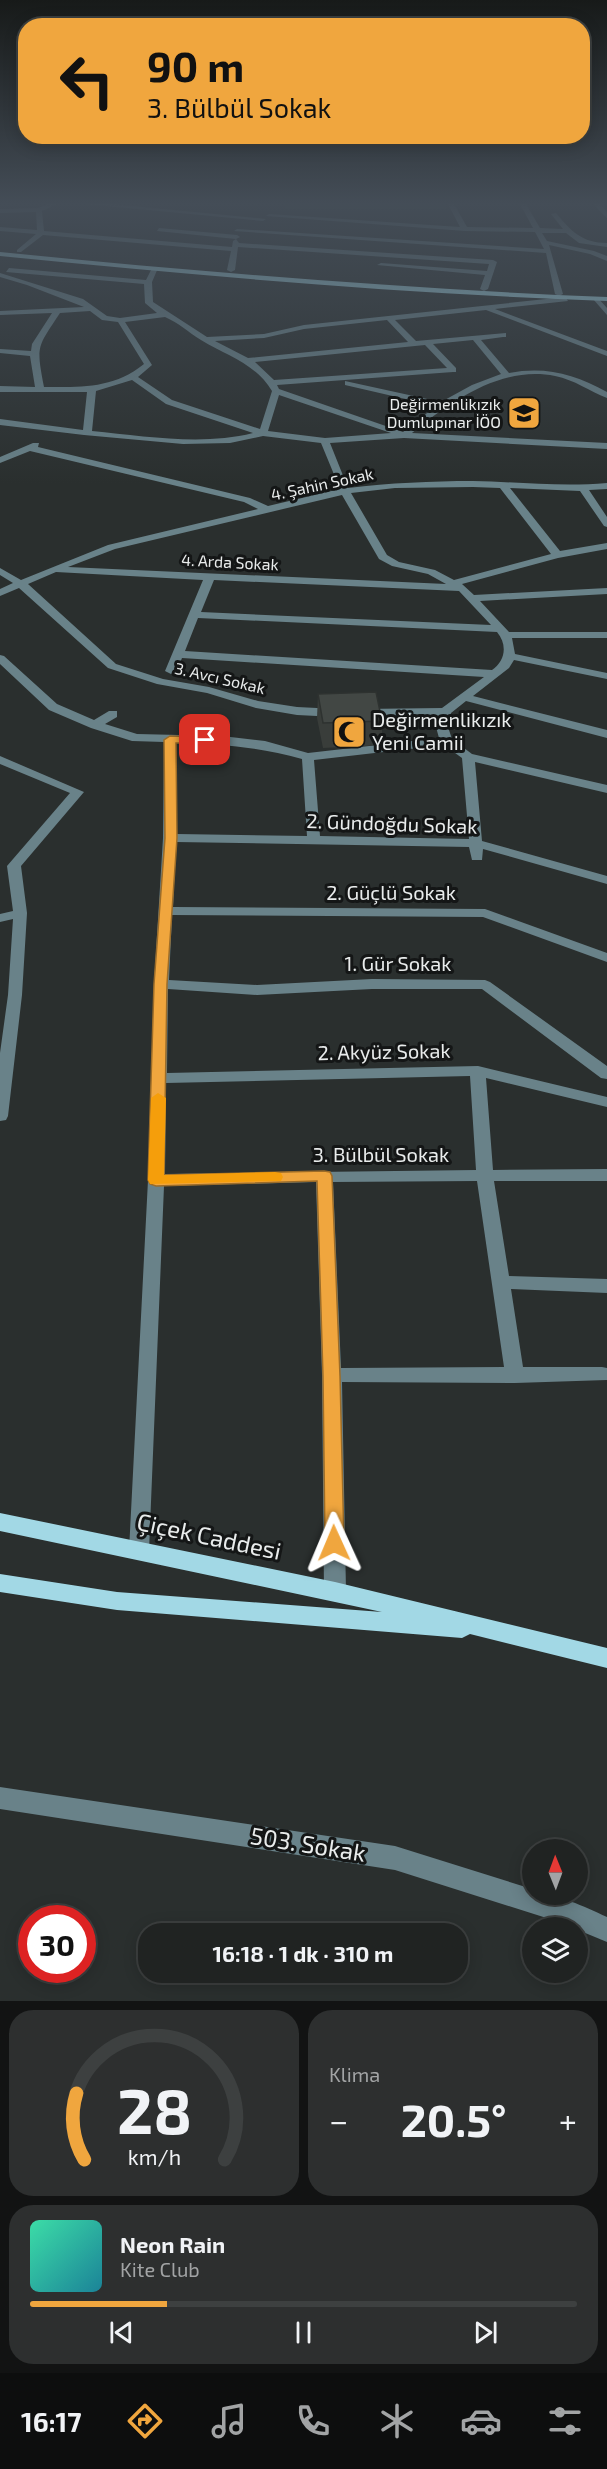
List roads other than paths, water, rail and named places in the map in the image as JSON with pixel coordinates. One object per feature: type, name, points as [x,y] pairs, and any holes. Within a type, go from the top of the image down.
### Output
[{"type":"main road","points":[[569,297],[607,299]]},
{"type":"main road","name":"Çiçek Caddesi","points":[[0,1522],[335,1591],[511,1632],[607,1658]]},
{"type":"main road","name":"Çiçek Caddesi","points":[[0,1582],[117,1601],[511,1632]]},
{"type":"street","points":[[71,297],[105,318],[120,320],[162,315]]},
{"type":"street","points":[[149,297],[149,303],[162,315],[180,321],[205,339],[259,366],[274,387],[404,435]]},
{"type":"street","points":[[205,339],[264,336],[304,327],[486,308],[559,297]]},
{"type":"street","points":[[597,299],[607,313]]},
{"type":"street","points":[[486,308],[607,354]]},
{"type":"street","points":[[0,313],[90,309]]},
{"type":"street","points":[[40,389],[34,354],[36,344],[57,311]]},
{"type":"street","points":[[389,318],[415,345]]},
{"type":"street","points":[[0,389],[92,390],[133,377],[148,365],[120,320]]},
{"type":"street","points":[[248,360],[503,335]]},
{"type":"street","points":[[475,338],[506,375]]},
{"type":"street","points":[[274,387],[332,379],[453,370],[427,343]]},
{"type":"street","points":[[0,351],[34,354]]},
{"type":"street","points":[[404,435],[442,405],[467,389],[520,372],[544,371],[589,382],[606,393]]},
{"type":"street","points":[[133,377],[169,402],[262,434],[325,441],[404,435],[607,446]]},
{"type":"street","points":[[332,379],[442,405]]},
{"type":"street","points":[[262,434],[274,387]]},
{"type":"street","points":[[87,434],[92,390]]},
{"type":"street","points":[[0,422],[63,432],[193,442],[237,441],[262,434]]},
{"type":"street","points":[[0,460],[63,432]]},
{"type":"street","points":[[325,441],[345,491],[383,557],[396,564],[431,572],[463,590],[504,632],[510,656],[505,666],[445,712],[442,727],[446,741],[468,757],[607,789]]},
{"type":"street","points":[[29,448],[247,500],[268,510]]},
{"type":"street","name":"4. Şahin Sokak","points":[[51,570],[112,547],[345,491],[395,485],[583,488],[607,486]]},
{"type":"street","points":[[503,485],[558,555]]},
{"type":"street","points":[[583,488],[607,524]]},
{"type":"street","points":[[463,590],[558,555],[607,546]]},
{"type":"street","name":"4. Arda Sokak","points":[[0,592],[51,570],[463,590]]},
{"type":"street","name":"3. Avcı Sokak","points":[[0,571],[21,584],[112,666],[161,682],[209,690],[256,704],[297,711],[445,712]]},
{"type":"street","points":[[171,671],[210,576]]},
{"type":"street","points":[[463,590],[607,591]]},
{"type":"street","points":[[195,615],[504,632],[607,635]]},
{"type":"street","points":[[179,654],[495,674]]},
{"type":"street","points":[[510,656],[607,676]]},
{"type":"street","points":[[0,658],[53,707],[95,725],[136,738],[222,740],[265,745],[308,757],[446,741]]},
{"type":"street","points":[[464,697],[607,734]]},
{"type":"street","points":[[95,725],[113,714]]},
{"type":"street","points":[[139,1551],[156,1180],[161,984],[171,838],[170,740]]},
{"type":"street","points":[[308,757],[314,841]]},
{"type":"street","points":[[468,757],[476,850]]},
{"type":"street","points":[[0,760],[78,792],[14,866],[20,913],[7,997],[0,1116]]},
{"type":"street","name":"2. Gündoğdu Sokak","points":[[171,838],[314,841],[476,850],[607,879]]},
{"type":"street","points":[[0,859],[14,866]]},
{"type":"street","name":"2. Güçlü Sokak","points":[[167,911],[485,919],[607,958]]},
{"type":"street","points":[[0,918],[20,913]]},
{"type":"street","name":"1. Gür Sokak","points":[[161,984],[257,990],[372,984],[485,985],[607,1074]]},
{"type":"street","points":[[478,1071],[485,1176],[514,1376]]},
{"type":"street","name":"2. Akyüz Sokak","points":[[159,1078],[478,1071],[607,1102]]},
{"type":"street","name":"3. Bülbül Sokak","points":[[156,1180],[324,1176],[607,1175]]},
{"type":"street","points":[[324,1176],[332,1376],[335,1591]]},
{"type":"street","points":[[500,1282],[607,1286]]},
{"type":"street","points":[[332,1376],[602,1374]]},
{"type":"street","points":[[0,1594],[25,1587]]},
{"type":"street","name":"503. Sokak","points":[[0,1798],[394,1858],[571,1914],[607,1930]]},
{"type":"place","name":"Değirmenlikızık Dumlupınar İÖO","points":[[524,413]]},
{"type":"place","name":"Değirmenlikızık Yeni Camii","points":[[349,732]]}]
